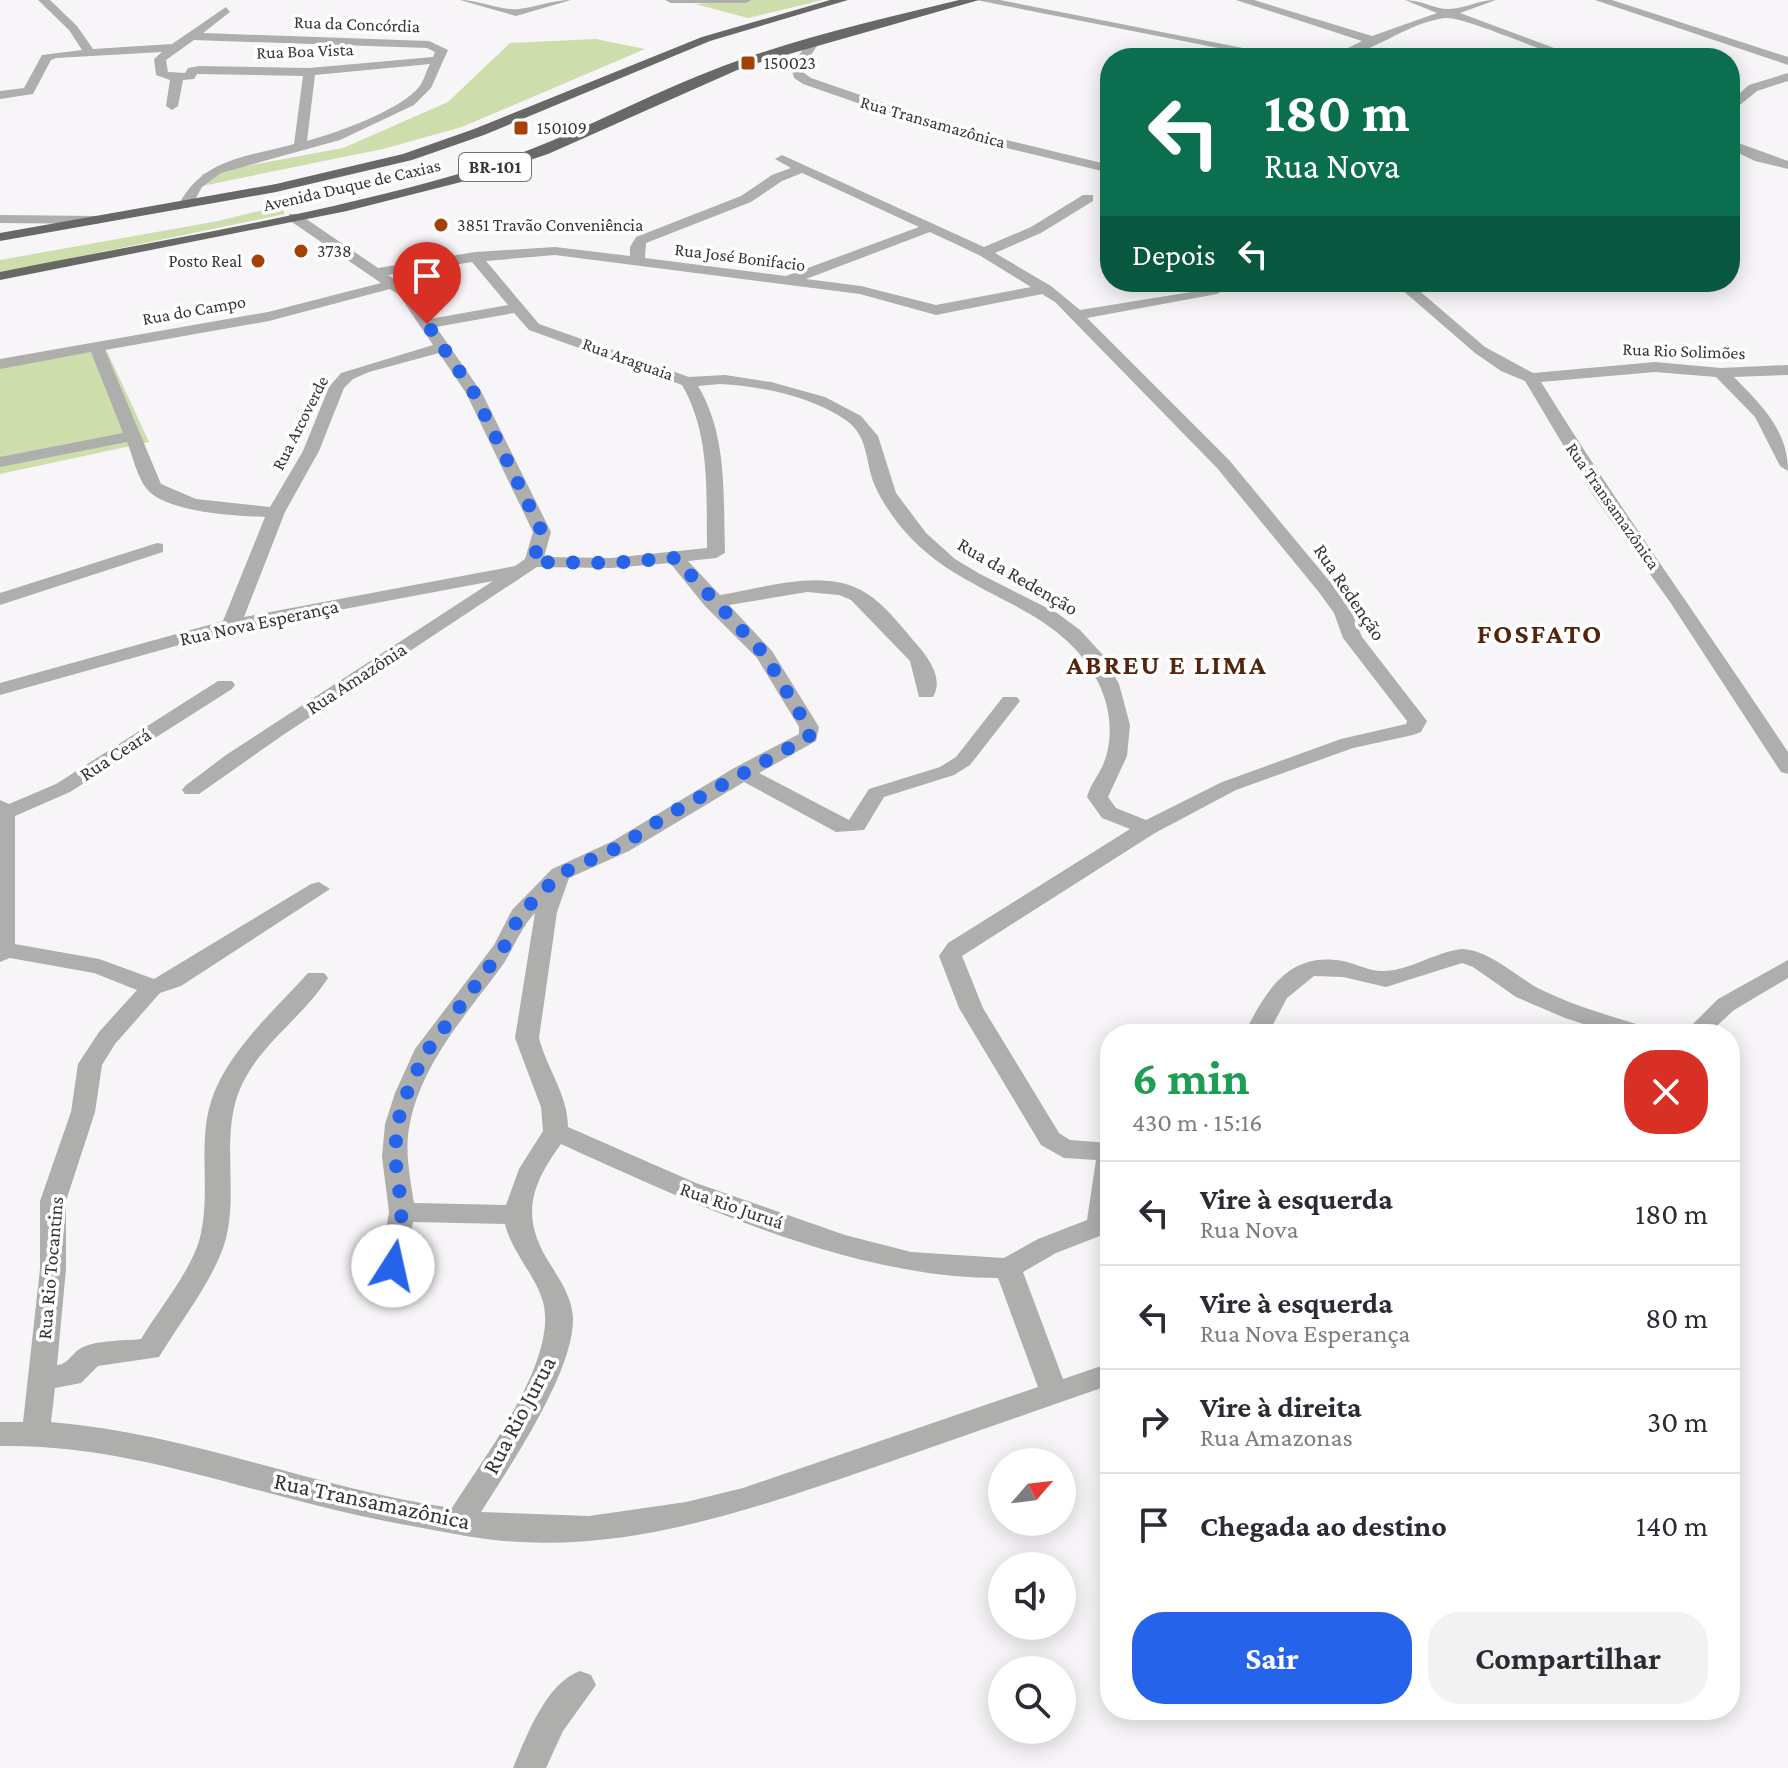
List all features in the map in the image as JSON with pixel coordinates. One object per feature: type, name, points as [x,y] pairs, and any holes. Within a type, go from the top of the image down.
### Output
[{"type":"highway","name":"Avenida Duque de Caxias","points":[[0,237],[326,178],[428,151],[664,54],[753,24],[842,0]]},
{"type":"highway","name":"Avenida Duque de Caxias","points":[[0,276],[410,192],[514,161],[740,64],[815,40],[973,0]]},
{"type":"highway","points":[[753,24],[761,12]]},
{"type":"street","points":[[44,0],[73,28],[89,52]]},
{"type":"street","points":[[466,0],[520,13],[565,0]]},
{"type":"street","points":[[671,0],[746,0]]},
{"type":"street","points":[[982,0],[1235,48]]},
{"type":"street","points":[[1242,0],[1371,40]]},
{"type":"street","points":[[1411,0],[1547,48]]},
{"type":"street","points":[[1355,48],[1490,0]]},
{"type":"street","points":[[1601,0],[1788,61]]},
{"type":"street","points":[[172,106],[177,77],[164,77],[159,71],[160,59],[226,10]]},
{"type":"street","name":"Rua da Concórdia","points":[[186,204],[196,185],[216,170],[362,127],[410,102],[425,88],[442,50],[429,45],[193,36]]},
{"type":"street","name":"Rua Transamazônica","points":[[815,40],[797,67],[798,75],[807,81],[949,130],[1100,167]]},
{"type":"street","points":[[0,95],[29,91],[50,57],[172,48]]},
{"type":"street","name":"Rua Boa Vista","points":[[177,77],[190,76],[192,71],[199,70],[309,72],[436,60]]},
{"type":"street","points":[[300,147],[309,72]]},
{"type":"street","points":[[1740,98],[1753,88],[1788,77]]},
{"type":"street","points":[[1740,145],[1788,151]]},
{"type":"street","points":[[1740,149],[1788,165]]},
{"type":"street","name":"Rua Redenção","points":[[782,159],[984,252],[1046,289],[1078,315],[1223,464],[1325,587],[1343,613],[1353,638],[1417,721],[1414,728],[1406,731],[1348,743],[1270,768],[1147,828],[956,948],[950,956],[971,1008],[1050,1139],[1064,1149],[1100,1151]]},
{"type":"street","points":[[638,262],[637,247],[644,238],[667,232],[746,199],[777,178],[804,168]]},
{"type":"street","points":[[984,252],[1036,230],[1088,198]]},
{"type":"street","points":[[294,217],[404,292],[444,347],[474,393],[542,532],[528,566]]},
{"type":"street","points":[[0,219],[97,220]]},
{"type":"street","points":[[787,281],[932,227]]},
{"type":"street","name":"Rua José Bonifacio","points":[[378,272],[475,256],[555,251],[861,290],[936,310],[1046,289]]},
{"type":"street","name":"Rua Araguaia","points":[[475,256],[534,327],[688,382],[701,404],[710,439],[716,553]]},
{"type":"street","name":"Rua do Campo","points":[[0,364],[269,316],[393,284]]},
{"type":"street","points":[[1078,315],[1206,292]]},
{"type":"street","points":[[1412,292],[1480,350],[1507,368],[1531,378]]},
{"type":"street","points":[[427,324],[517,308]]},
{"type":"street","points":[[96,347],[154,487],[160,492],[229,509],[276,512]]},
{"type":"street","name":"Rua Arcoverde","points":[[231,625],[276,512],[311,451],[337,387],[347,376],[444,347]]},
{"type":"street","name":"Rua Rio Solimões","points":[[1531,378],[1655,367],[1721,373],[1788,370]]},
{"type":"street","points":[[1721,373],[1762,415],[1788,466]]},
{"type":"street","name":"Rua Transamazônica","points":[[1531,378],[1602,495],[1678,600],[1788,768]]},
{"type":"street","name":"Rua da Redenção","points":[[688,382],[729,379],[808,399],[839,408],[869,432],[875,443],[883,484],[926,543],[954,565],[1043,611],[1088,646],[1108,681],[1121,718],[1113,767],[1099,785],[1097,797],[1109,813],[1147,828]]},
{"type":"street","points":[[0,462],[135,436]]},
{"type":"street","points":[[0,599],[157,548]]},
{"type":"street","name":"Rua Nova Esperança","points":[[0,689],[231,625],[528,566],[611,563],[716,553]]},
{"type":"street","points":[[393,1266],[402,1212],[395,1157],[397,1124],[424,1055],[504,947],[520,915],[560,874],[621,846],[741,772],[809,737],[810,731],[765,655],[720,601],[675,558]]},
{"type":"street","name":"Rua Amazônia","points":[[192,790],[377,661],[451,621],[528,566]]},
{"type":"street","points":[[720,601],[814,586],[850,592],[872,609],[919,659],[929,680],[926,693]]},
{"type":"street","name":"Rua Ceará","points":[[1,812],[63,788],[225,685]]},
{"type":"street","points":[[741,772],[844,827],[856,825],[876,793],[947,771],[963,761],[1010,701]]},
{"type":"street","points":[[1,812],[2,952],[98,966],[131,976],[152,988]]},
{"type":"street","points":[[402,1212],[516,1215],[528,1175],[556,1132],[552,1095],[530,1056],[527,1038],[546,912],[560,874]]},
{"type":"street","name":"Rua Rio Tocantins","points":[[36,1432],[53,1269],[53,1201],[83,1112],[90,1064],[107,1038],[152,988],[173,981],[319,889]]},
{"type":"street","points":[[1261,1024],[1278,990],[1288,978],[1308,970],[1335,967],[1385,979],[1462,956],[1477,959],[1508,983],[1550,1003],[1612,1024]]},
{"type":"street","points":[[1703,1024],[1727,1005],[1788,968]]},
{"type":"street","points":[[41,1378],[71,1375],[90,1356],[149,1349],[155,1344],[172,1307],[198,1271],[212,1241],[216,1141],[225,1096],[238,1067],[316,978]]},
{"type":"street","name":"Rua Rio Juruá","points":[[556,1132],[687,1190],[841,1244],[911,1262],[965,1268],[1008,1268],[1047,1246],[1096,1227],[1100,1221]]},
{"type":"street","name":"Rua Rio Jurua","points":[[458,1523],[541,1378],[558,1334],[553,1291],[522,1238],[516,1215]]},
{"type":"street","points":[[1008,1268],[1055,1395]]},
{"type":"street","name":"Rua Transamazônica","points":[[0,1434],[36,1432],[133,1442],[309,1491],[458,1523],[590,1529],[682,1517],[743,1500],[1100,1378]]},
{"type":"street","points":[[529,1768],[552,1721],[580,1685]]},
{"type":"green space","points":[[823,0],[748,18],[695,4]]},
{"type":"green space","points":[[596,39],[645,49],[462,127],[383,149],[202,186],[202,174],[343,148],[448,102],[510,43]]},
{"type":"green space","points":[[280,206],[285,214],[0,273],[0,260],[218,221]]},
{"type":"green space","points":[[105,347],[149,442],[0,474],[0,365]]},
{"type":"place","name":"150023","points":[[748,63]]},
{"type":"place","name":"150109","points":[[521,128]]},
{"type":"place","name":"3851 Travão Conveniência","points":[[441,225]]},
{"type":"place","name":"3738","points":[[301,251]]},
{"type":"place","name":"Posto Real","points":[[258,261]]},
{"type":"district","name":"FOSFATO","points":[[1540,633]]},
{"type":"district","name":"ABREU E LIMA","points":[[1167,664]]},
{"type":"route","points":[[393,1266],[402,1212],[395,1157],[397,1124],[407,1093],[424,1055],[504,947],[520,915],[560,874],[644,833],[666,816],[741,772],[809,737],[810,731],[765,655],[742,628],[712,602],[675,558],[611,563],[533,562],[542,532],[474,393],[427,324]]}]
